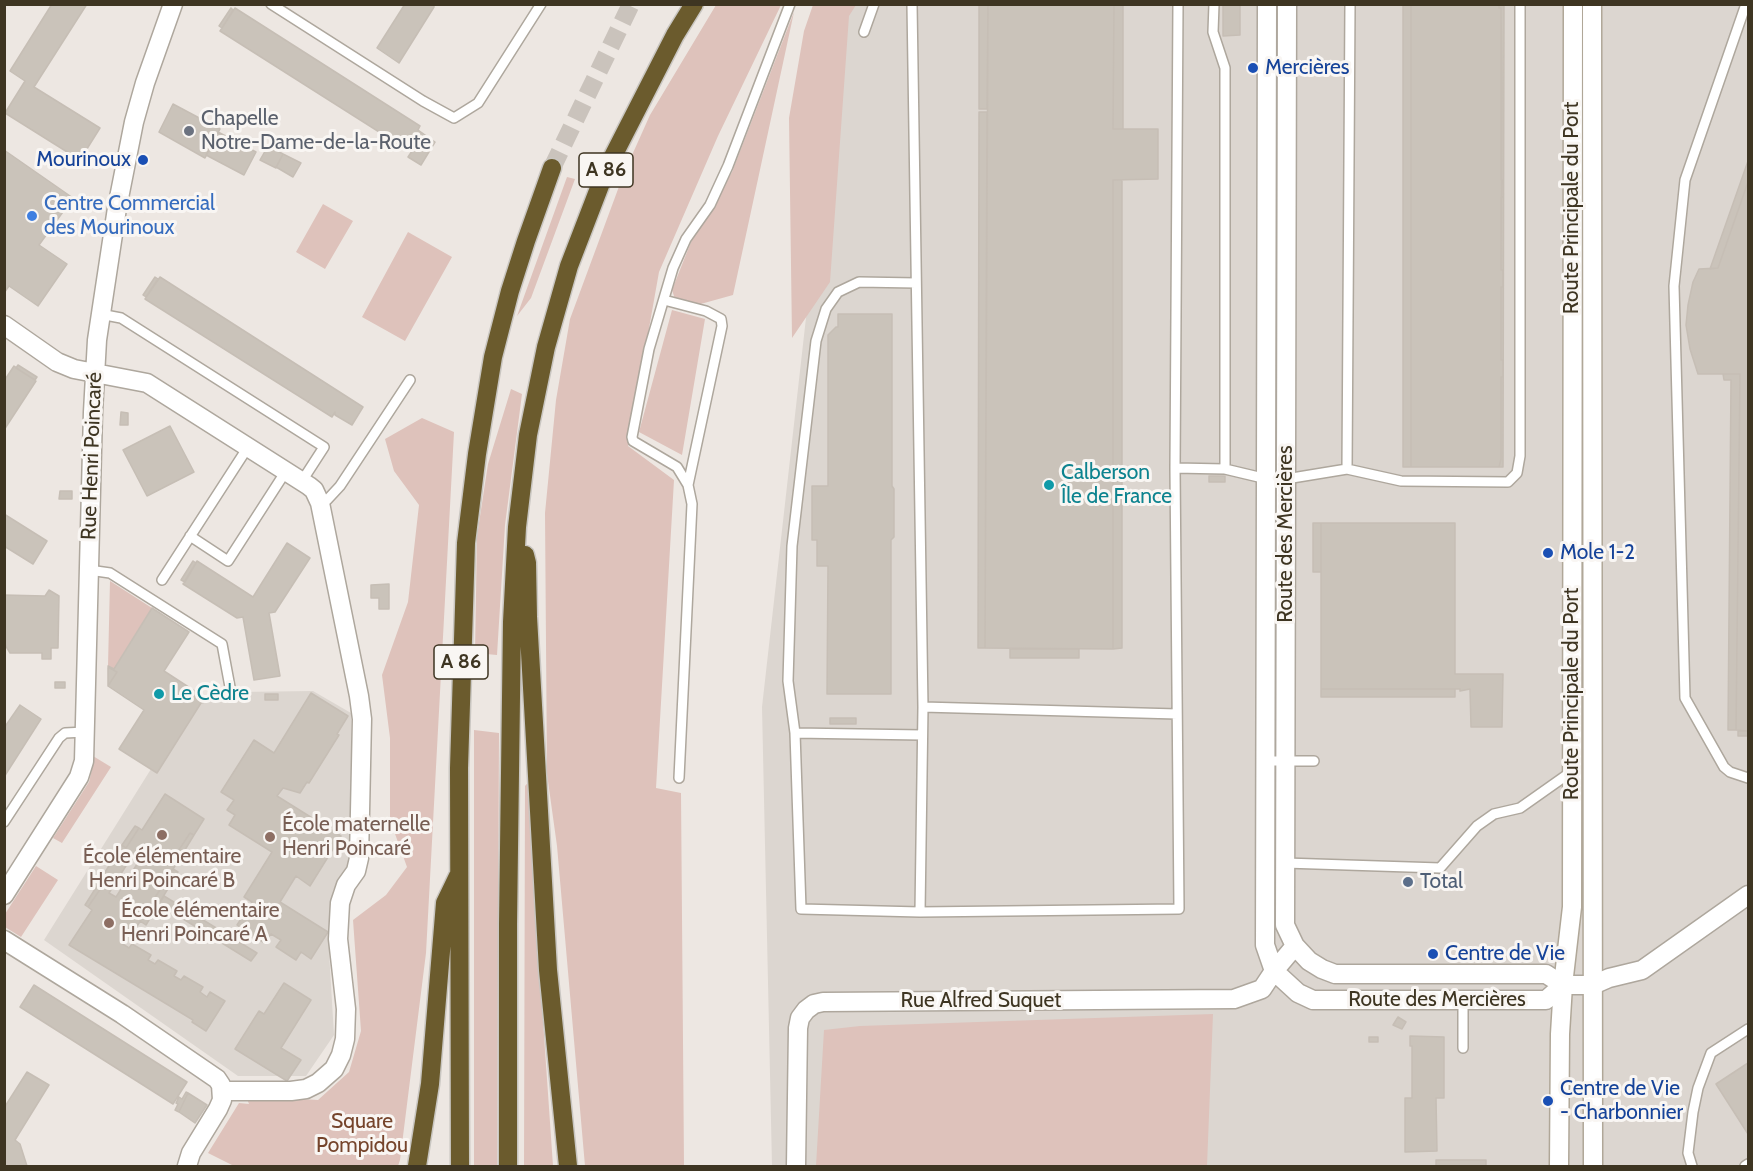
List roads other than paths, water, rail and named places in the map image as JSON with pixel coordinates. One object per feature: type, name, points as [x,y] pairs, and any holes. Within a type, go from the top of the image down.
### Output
[{"type":"highway","name":"A 86","points":[[508,1167],[511,680],[518,527],[528,435],[546,347],[569,266],[610,162],[675,35],[694,4]]},
{"type":"highway","name":"A 86","points":[[460,1167],[459,768],[466,543],[477,454],[493,357],[510,291],[552,168]]},
{"type":"highway","points":[[518,527],[527,563],[548,970],[568,1167]]},
{"type":"highway","points":[[417,1167],[430,1084],[445,903],[459,875]]},
{"type":"street","name":"Rue Henri Poincaré","points":[[4,895],[79,777],[84,761],[94,374],[100,314],[134,122],[173,4]]},
{"type":"street","name":"Route des Mercières","points":[[1267,4],[1265,945],[1274,971],[1298,993],[1313,1000],[1546,1000],[1563,985],[1546,974],[1335,974],[1309,961],[1295,946],[1285,925],[1287,4]]},
{"type":"street","name":"Route Principale du Port","points":[[1559,1167],[1560,1034],[1572,907],[1573,4]]},
{"type":"street","name":"Route Principale du Port","points":[[1592,4],[1593,1167]]},
{"type":"street","points":[[4,325],[57,362],[74,369],[147,383],[314,490],[320,503],[362,719],[359,858],[356,872],[346,885],[340,903],[338,939],[346,1025],[341,1054],[334,1069],[318,1083],[306,1089],[265,1093],[222,1091]]},
{"type":"street","points":[[1563,985],[1593,984],[1642,970],[1749,895]]},
{"type":"street","points":[[4,940],[122,1014],[211,1074],[221,1085],[222,1100],[191,1153],[187,1167]]},
{"type":"street","name":"Rue Alfred Suquet","points":[[796,1167],[798,1028],[800,1018],[814,1004],[1234,999],[1262,989],[1295,946]]},
{"type":"lane","points":[[271,4],[423,101],[454,118],[478,103],[541,4]]},
{"type":"lane","points":[[679,778],[692,504],[688,485],[676,467],[633,441],[632,437],[649,350],[673,268],[686,239],[710,205],[728,166],[790,4]]},
{"type":"lane","points":[[864,32],[874,4]]},
{"type":"lane","points":[[912,4],[923,707],[920,912]]},
{"type":"lane","points":[[916,283],[859,282],[838,292],[826,309],[816,342],[792,546],[788,681],[795,733],[801,909],[920,912],[1179,909],[1175,468],[1178,4]]},
{"type":"lane","points":[[1214,4],[1213,32],[1225,68],[1224,469]]},
{"type":"lane","points":[[1347,469],[1350,4]]},
{"type":"lane","points":[[1175,468],[1224,469],[1267,478],[1286,479],[1347,469],[1401,481],[1508,482],[1517,473],[1520,456],[1520,4]]},
{"type":"lane","points":[[1746,4],[1685,180],[1674,286],[1685,698],[1724,767],[1737,775],[1749,778]]},
{"type":"lane","points":[[664,300],[706,311],[721,319],[722,326],[688,485]]},
{"type":"lane","points":[[100,314],[122,318],[324,447],[302,482]]},
{"type":"lane","points":[[320,503],[327,500],[340,486],[410,380]]},
{"type":"lane","points":[[162,580],[248,447]]},
{"type":"lane","points":[[190,536],[228,561],[286,471]]},
{"type":"lane","points":[[89,570],[110,573],[222,644],[230,687]]},
{"type":"lane","points":[[923,707],[1177,714]]},
{"type":"lane","points":[[4,822],[59,738],[65,733],[85,732]]},
{"type":"lane","points":[[795,733],[922,735]]},
{"type":"lane","points":[[1266,761],[1314,761]]},
{"type":"lane","points":[[1285,863],[1440,868],[1477,826],[1494,814],[1520,808],[1571,772]]},
{"type":"lane","points":[[1463,1000],[1463,1047]]},
{"type":"lane","points":[[1692,1167],[1688,1153],[1693,1112],[1698,1088],[1711,1053],[1749,1029]]},
{"type":"tunnel","points":[[552,168],[631,4]]},
{"type":"place","name":"Mercières","points":[[1253,68]]},
{"type":"place","name":"Chapelle Notre-Dame-de-la-Route","points":[[189,131]]},
{"type":"place","name":"Mourinoux","points":[[143,160]]},
{"type":"place","name":"Centre Commercial des Mourinoux","points":[[32,216]]},
{"type":"place","name":"Calberson Île de France","points":[[1049,485]]},
{"type":"place","name":"Mole 1-2","points":[[1548,553]]},
{"type":"place","name":"Le Cèdre","points":[[159,694]]},
{"type":"place","name":"École élémentaire Henri Poincaré B","points":[[162,835]]},
{"type":"place","name":"École maternelle Henri Poincaré","points":[[270,837]]},
{"type":"place","name":"Total","points":[[1408,882]]},
{"type":"place","name":"École élémentaire Henri Poincaré A","points":[[109,923]]},
{"type":"place","name":"Centre de Vie","points":[[1433,954]]},
{"type":"place","name":"Centre de Vie - Charbonnier","points":[[1548,1101]]},
{"type":"park label","name":"Square Pompidou","points":[[362,1134]]}]
